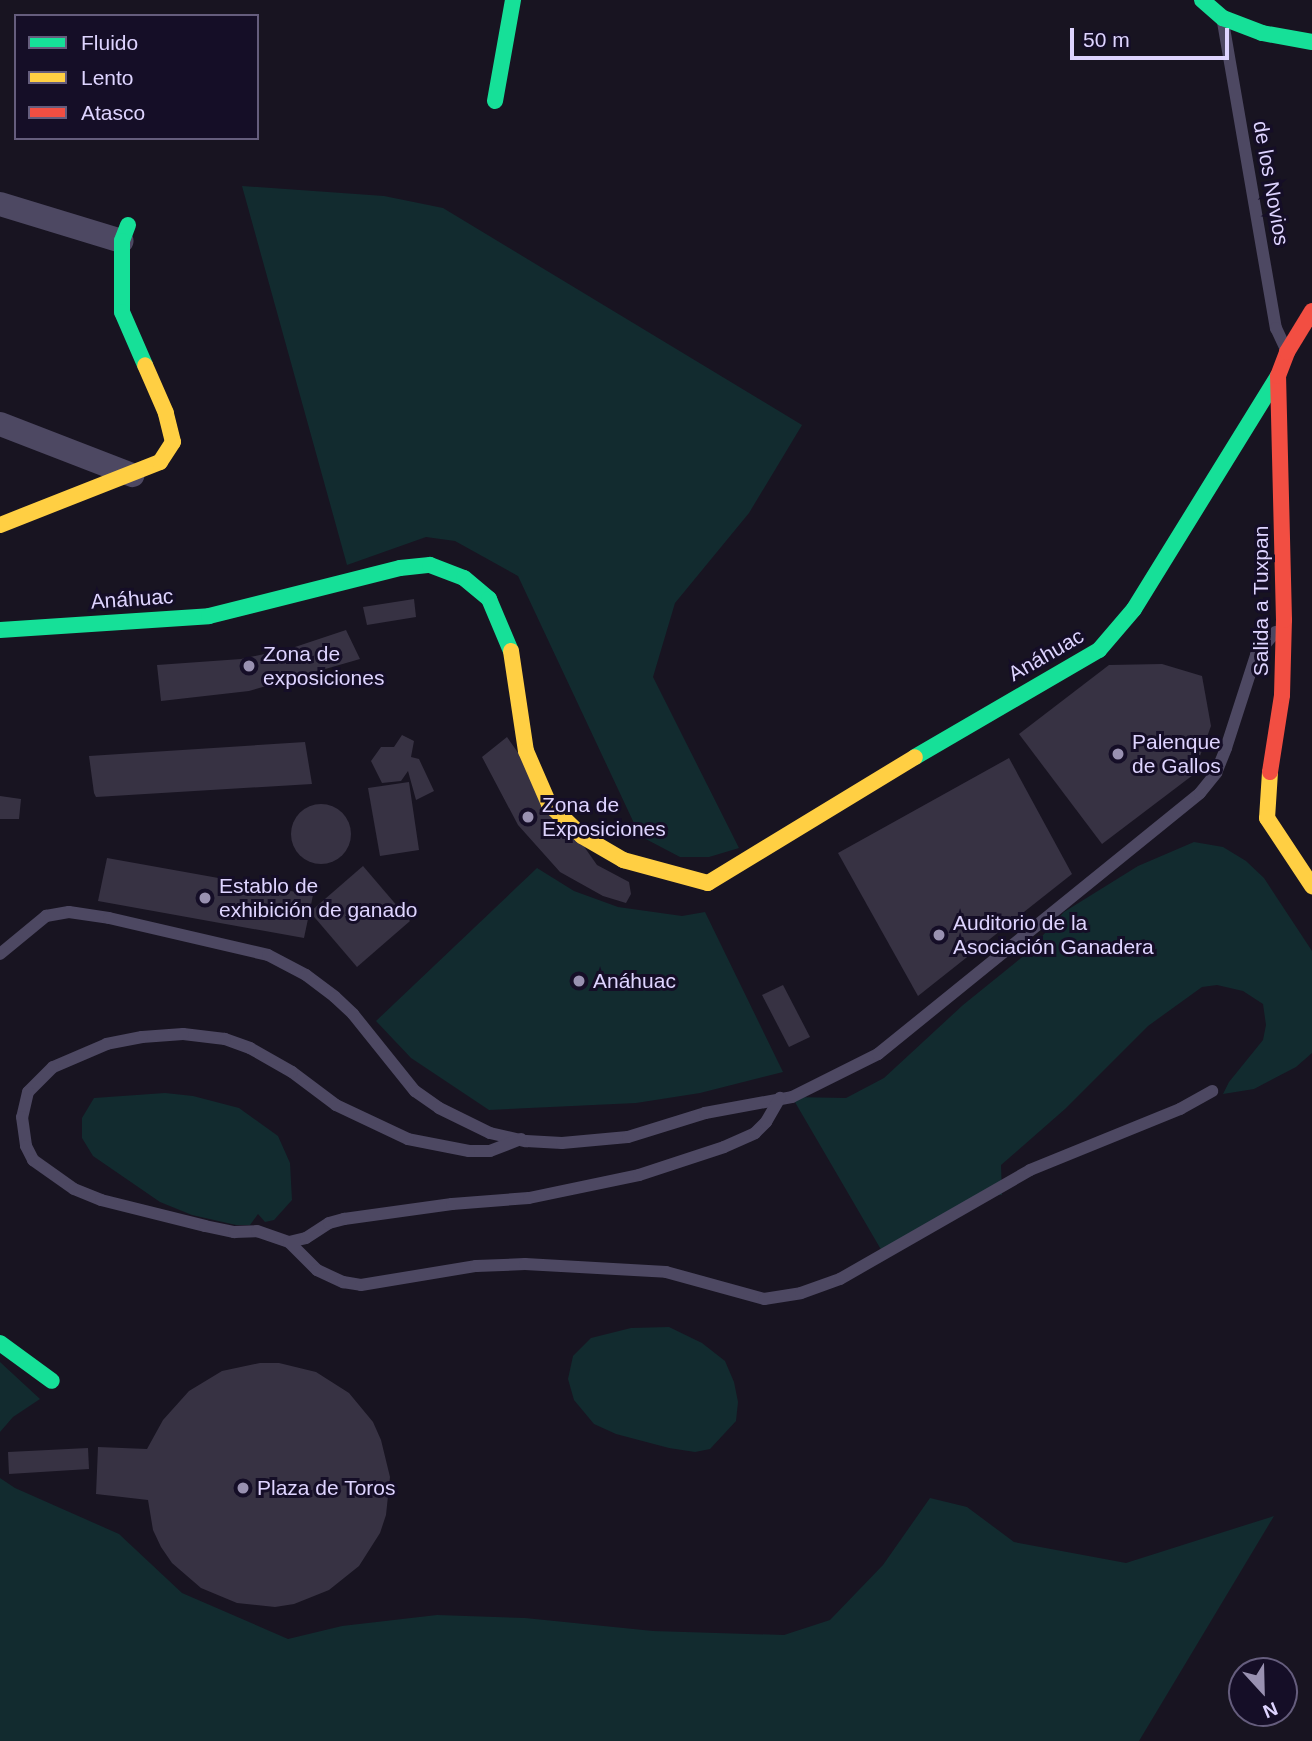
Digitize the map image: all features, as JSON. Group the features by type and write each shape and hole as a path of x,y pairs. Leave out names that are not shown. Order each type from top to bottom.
{"street":[{"path":"495,100 513,0"},
{"path":"1202,0 1223,18 1262,33 1312,42"},
{"path":"0,204 125,233 122,312 166,413 173,442 160,462 0,525"},
{"name":"Salida a Tuxpan","path":"1312,311 1287,352 1278,376 1284,620 1282,695 1267,789 1267,818 1312,886"},
{"name":"Anáhuac","path":"3,627 208,616 400,568 430,565 447,570 464,578 489,599 497,613 511,652 526,751 549,804 582,836 623,860 708,883 1019,694 1048,682 1099,650 1134,609 1278,376"},
{"path":"0,424 132,475"},
{"path":"0,1343 52,1381"}],"lane":[{"name":"de los Novios","path":"1223,18 1276,328 1287,352"},
{"path":"0,954 46,916 69,912 109,918 268,955 306,975 342,1003 415,1091 469,1125 490,1133 521,1139 562,1143 628,1137 705,1113 779,1098 820,1085 878,1055 1200,793 1216,773 1256,656 1284,620"},
{"path":"521,1139 489,1151 469,1151 408,1139 336,1105 292,1072 250,1048 225,1038 183,1034 142,1037 97,1047 53,1067 28,1093 22,1117 26,1146 33,1160 74,1189 101,1200 195,1224 234,1232 257,1231 289,1242 317,1270 343,1282 361,1285 476,1266 525,1264 666,1272 764,1299 802,1293 840,1279 1030,1170 1180,1109 1212,1091"},
{"path":"289,1242 306,1238 329,1223 344,1219 452,1204 529,1198 639,1175 724,1147 755,1133 766,1122 779,1098"}],"green space":[{"path":"242,186 384,196 443,208 802,425 749,513 675,603 653,677 739,848 709,857 680,857 640,836 518,576 455,541 426,537 347,565"},
{"path":"1194,842 1223,847 1246,861 1264,878 1312,951 1312,1053 1296,1067 1254,1089 1223,1094 1229,1082 1263,1040 1266,1025 1263,1004 1243,991 1217,985 1202,987 1148,1026 1065,1109 1001,1165 1002,1195 982,1195 883,1253 792,1097 846,1098 884,1078 963,1005 1026,954 1064,912 1138,866"},
{"name":"Anáhuac","path":"537,868 574,891 618,907 682,916 705,912 783,1072 700,1093 636,1103 489,1110 411,1058 376,1021"},
{"path":"165,1093 193,1096 239,1108 278,1136 290,1163 292,1200 274,1220 265,1222 258,1214 250,1225 236,1225 192,1215 160,1202 93,1156 82,1138 82,1118 94,1098"},
{"path":"669,1327 702,1343 725,1361 734,1382 738,1402 736,1421 710,1449 695,1452 669,1448 616,1434 594,1424 574,1400 568,1379 573,1356 591,1338 631,1328"},
{"path":"0,1362 40,1399 13,1417 0,1432"},
{"path":"0,1478 15,1488 119,1534 182,1593 288,1639 342,1626 437,1615 525,1618 653,1631 784,1635 830,1620 883,1565 930,1498 967,1507 1014,1542 1126,1563 1274,1516 1139,1741 0,1741"}],"building":[{"path":"414,599 416,617 367,625 363,607"},
{"name":"Zona de exposiciones","path":"346,630 360,659 249,691 161,701 157,665 241,659 292,648"},
{"name":"Palenque de Gallos","path":"1162,664 1202,676 1211,726 1193,775 1102,844 1019,734 1109,665"},
{"path":"402,735 414,741 411,757 419,759 434,791 416,800 408,771 401,781 382,783 371,761 381,747 394,747"},
{"name":"Zona de Exposiciones","path":"507,737 597,865 629,882 631,894 626,903 603,896 560,872 518,825 482,757"},
{"path":"305,742 312,784 96,797 94,793 89,756"},
{"name":"Auditorio de la Asociación Ganadera","path":"1009,758 1072,874 918,996 838,853"},
{"name":"Establo de exhibición de ganado","path":"409,782 419,850 380,856 368,788"},
{"path":"0,796 21,799 19,819 0,819"},
{"path":"321,804 342,813 351,834 342,855 321,864 300,855 291,834 300,813"},
{"name":"Establo de exhibición de ganado","path":"107,858 313,895 304,938 98,901"},
{"path":"363,866 410,921 357,967 310,912"},
{"path":"783,985 810,1037 789,1047 762,995"},
{"name":"Plaza de Toros","path":"260,1363 279,1363 316,1372 349,1393 373,1422 381,1440 390,1477 386,1515 380,1533 359,1566 329,1590 294,1604 275,1607 237,1603 201,1588 172,1563 161,1547 153,1530 148,1500 96,1494 98,1447 147,1449 163,1420 189,1391 222,1371"},
{"path":"88,1448 89,1469 9,1474 8,1452"}],"traffic: fast":[{"path":"495,101 513,0"},
{"path":"1202,0 1223,18 1262,33 1312,42"},
{"path":"128,225 122,241 122,312 145,365"},
{"path":"915,757 1099,650 1134,609 1278,376"},
{"path":"0,630 209,616 400,568 430,565 464,578 489,599 511,651"},
{"path":"0,1343 52,1381"}],"traffic: slow":[{"path":"0,525 160,462 173,442 166,413 145,365"},
{"path":"511,651 526,751 549,804 582,836 623,860 708,883 915,757"},
{"path":"1270,772 1267,818 1312,886"}],"traffic: jam":[{"path":"1270,772 1282,695 1284,620 1278,376 1287,352 1312,311"}],"place":[{"name":"Zona de exposiciones","path":"249,666"},
{"name":"Palenque de Gallos","path":"1118,754"},
{"name":"Zona de Exposiciones","path":"528,817"},
{"name":"Establo de exhibición de ganado","path":"205,898"},
{"name":"Auditorio de la Asociación Ganadera","path":"939,935"},
{"name":"Anáhuac","path":"579,981"},
{"name":"Plaza de Toros","path":"243,1488"}]}
